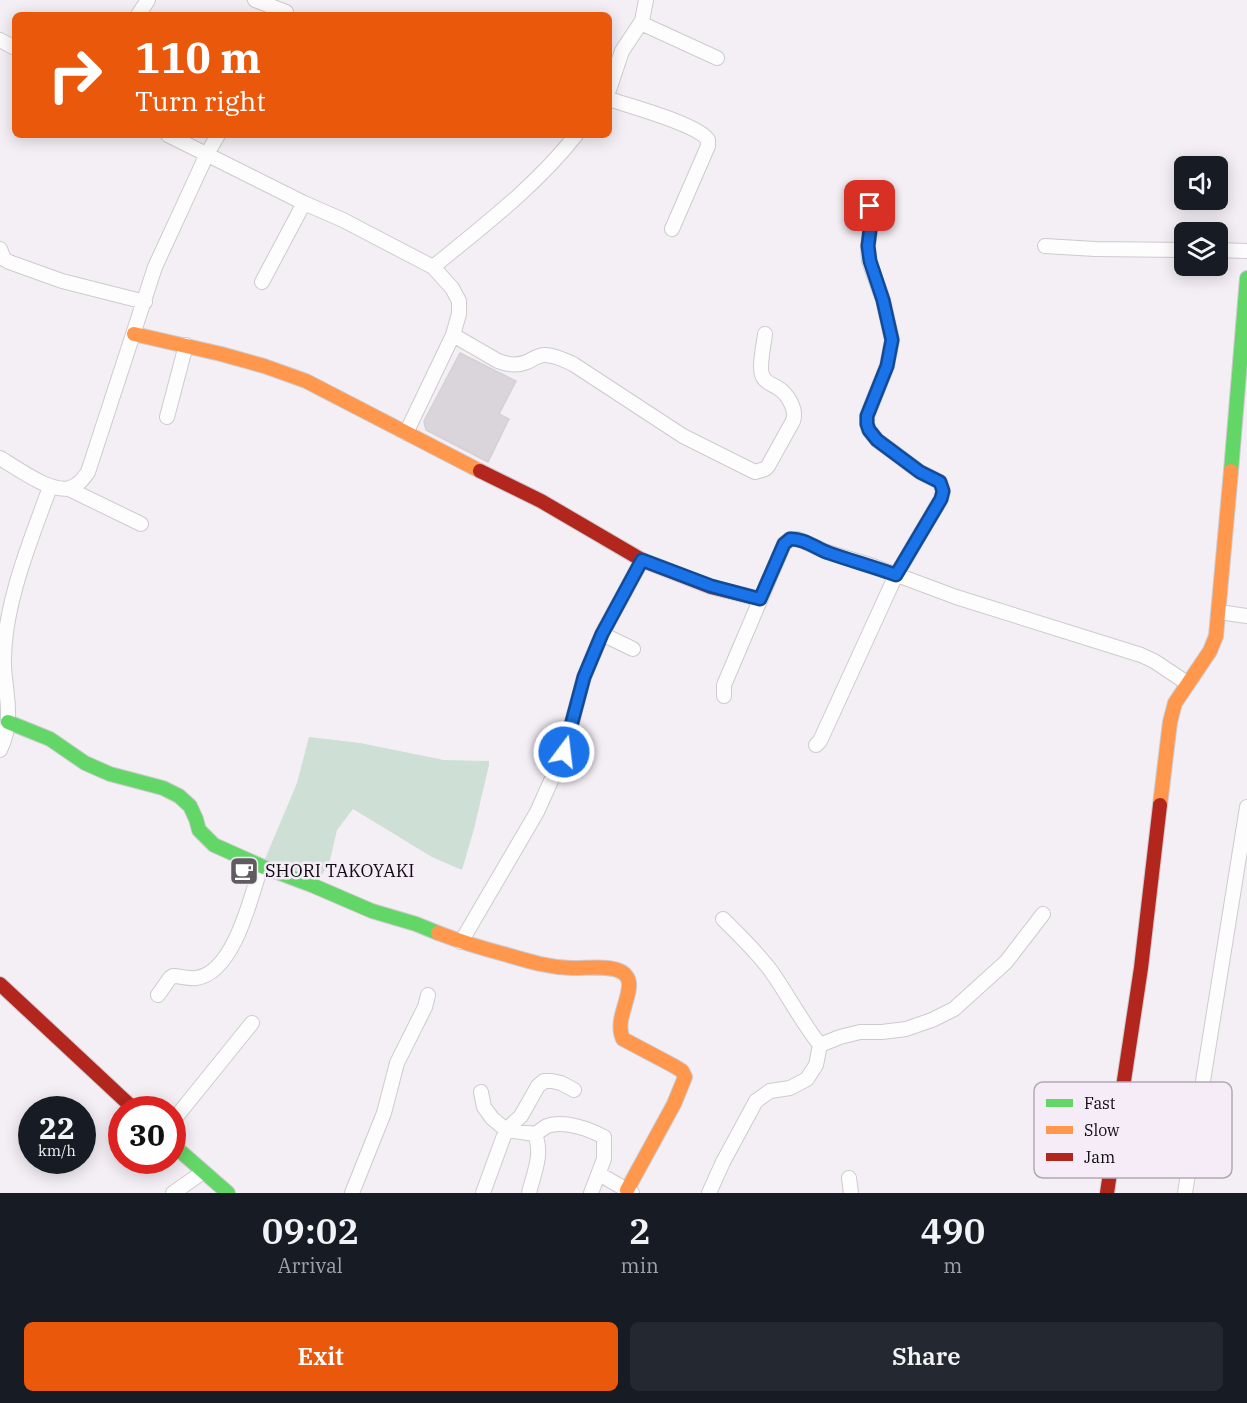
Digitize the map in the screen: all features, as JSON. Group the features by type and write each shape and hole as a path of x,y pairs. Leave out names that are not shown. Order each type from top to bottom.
{"street":[{"path":"255,0 286,12"},
{"path":"612,81 622,51 642,21 646,0"},
{"path":"642,21 645,25 717,58"},
{"path":"612,100 682,124 705,135 708,140 708,146 672,229"},
{"path":"174,138 343,220 433,267 452,288 459,301 459,314 453,335 406,433"},
{"path":"69,489 81,482 88,472 155,267 216,138"},
{"path":"433,267 518,197 574,138"},
{"path":"816,745 820,741 896,575 941,499 943,491 940,482 920,472 877,440 867,424 867,416 887,366 892,340 883,300 870,261 869,198"},
{"path":"262,282 304,203"},
{"path":"1045,246 1174,250"},
{"path":"0,249 4,259 9,262 62,281 144,302"},
{"path":"1228,250 1247,251"},
{"path":"1124,1082 1141,968 1170,722 1175,704 1209,651 1220,612 1247,278"},
{"path":"134,334 186,345 286,373 306,381 541,501 642,560 711,586 760,599"},
{"path":"453,335 506,364 525,363 546,355 573,364 683,436 755,472 765,470 768,466 795,414 783,391 763,378 761,369 765,334"},
{"path":"168,417 186,345"},
{"path":"0,458 50,487 69,489 141,524"},
{"path":"0,750 8,722 4,654 6,630 24,561 50,487"},
{"path":"723,696 724,685 760,599 784,544 790,539 798,539 827,552 873,566 956,597 1141,655 1187,683"},
{"path":"461,942 537,812 564,752 584,677 602,634 642,560"},
{"path":"1220,612 1247,616"},
{"path":"602,634 633,649"},
{"path":"8,722 50,740 86,763 110,774 163,788 179,796 190,806 199,830 214,845 261,866 372,911 416,924 461,942 545,966 613,968 622,971 630,983 620,1023 620,1033 623,1039 674,1066 682,1071 685,1077 673,1107 629,1191 598,1174"},
{"path":"1203,1082 1247,807"},
{"path":"158,995 173,976 196,978 213,971 228,955 245,917 261,866"},
{"path":"820,1045 860,1032 906,1029 954,1009 1006,962 1043,914"},
{"path":"708,1193 756,1101 770,1091 790,1088 807,1079 816,1065 820,1045 804,1025 770,969 723,919"},
{"path":"0,984 120,1096"},
{"path":"352,1193 384,1113 397,1063 425,1007 428,995"},
{"path":"186,1105 252,1023"},
{"path":"483,1193 506,1130 521,1116 538,1086 544,1081 552,1081 574,1090"},
{"path":"482,1092 484,1107 492,1118 506,1130 535,1134 549,1125 570,1125 589,1129 604,1137 604,1159 591,1193"},
{"path":"529,1193 538,1156 539,1145 535,1134"},
{"path":"186,1157 228,1193"},
{"path":"173,1193 203,1172"},
{"path":"849,1178 851,1193"},
{"path":"1107,1193 1109,1178"},
{"path":"1185,1193 1187,1178"}],"green space":[{"path":"309,737 360,743 444,760 489,761 462,870 432,857 353,809 337,830 329,864 319,879 265,859 297,783"}],"building":[{"path":"460,353 516,381 499,414 509,419 488,462 426,430 424,421"}],"traffic: fast":[{"path":"1231,471 1247,278"},
{"path":"8,722 50,739 85,763 110,774 163,788 179,796 190,806 199,830 214,845 372,911 438,933"},
{"path":"186,1156 228,1193"}],"traffic: slow":[{"path":"134,334 221,354 306,381 480,471"},
{"path":"1160,805 1170,722 1175,703 1210,651 1216,636 1231,471"},
{"path":"438,933 537,963 562,967 610,968 627,977 629,990 621,1023 623,1039 674,1066 682,1071 685,1077 674,1104 627,1190"}],"traffic: jam":[{"path":"480,471 541,501 642,560 711,587 760,599"},
{"path":"1124,1082 1141,968 1160,805"},
{"path":"0,984 120,1096"},
{"path":"1107,1193 1109,1178"}],"place":[{"name":"SHORI TAKOYAKI","path":"244,871"}],"route":[{"path":"564,752 584,677 602,634 642,560 711,586 760,599 784,544 790,539 798,539 827,552 896,575 941,499 943,491 940,482 920,472 877,440 867,424 867,416 887,366 892,340 883,300 870,261 868,246 870,206"}]}
